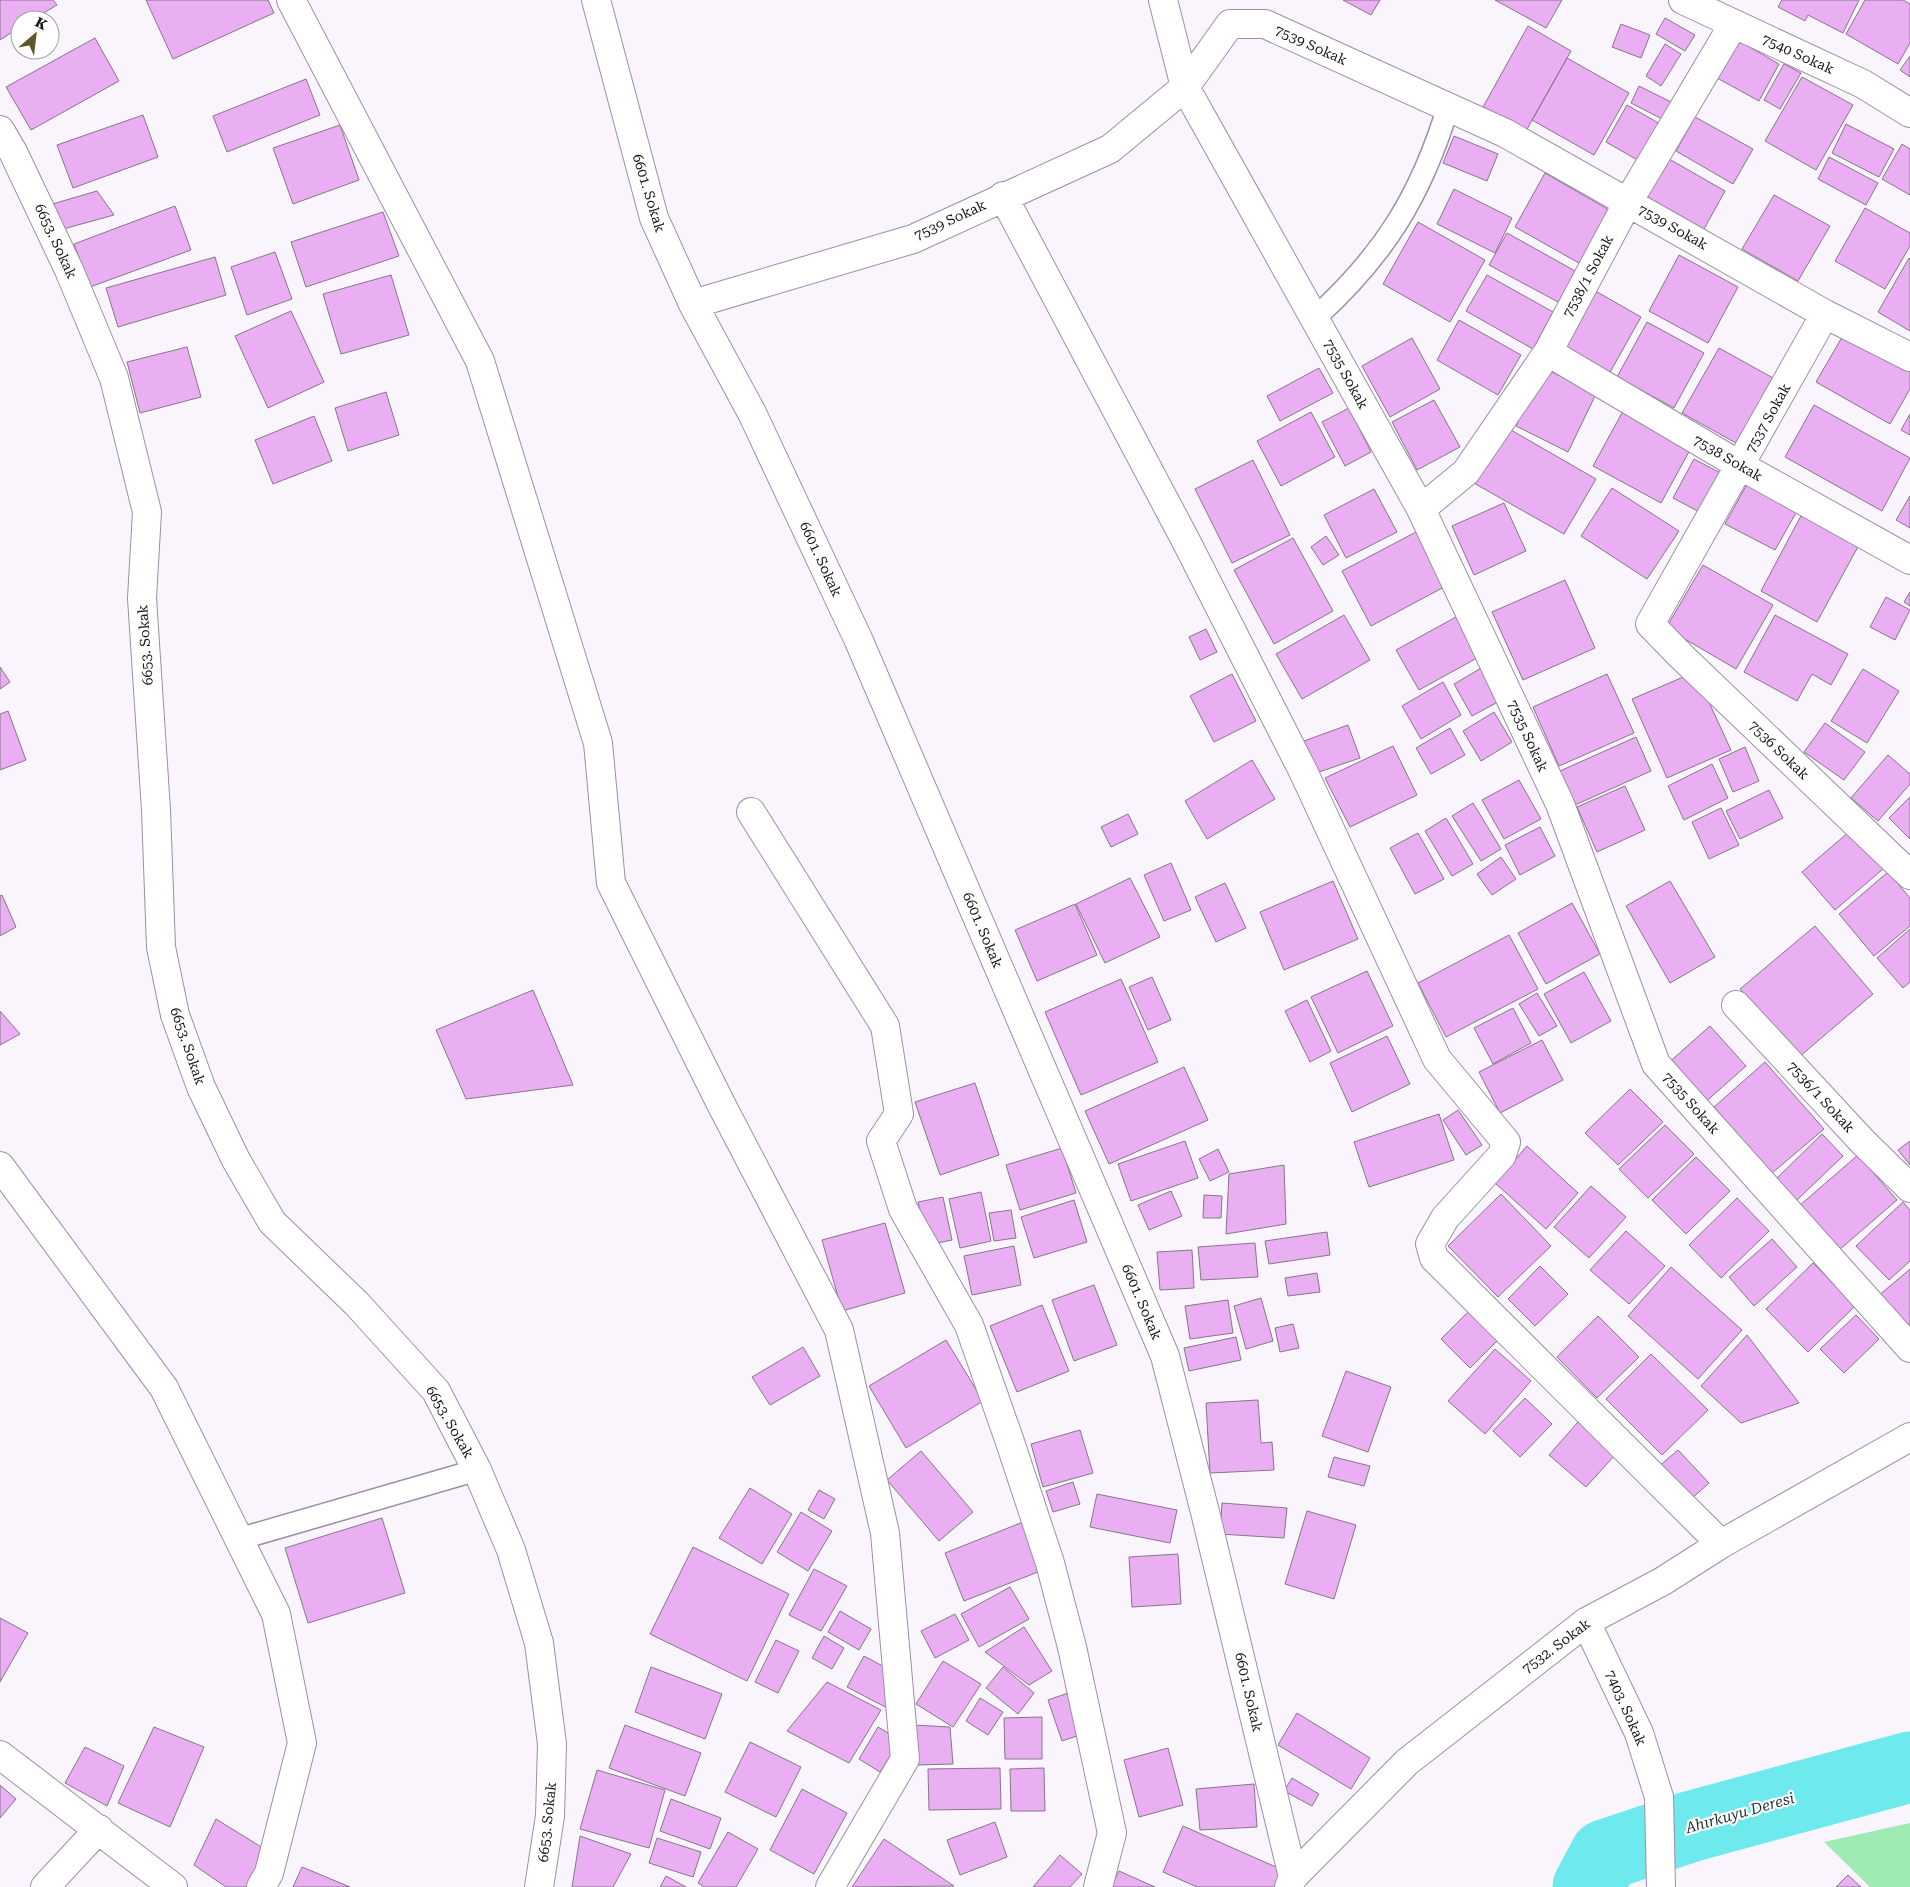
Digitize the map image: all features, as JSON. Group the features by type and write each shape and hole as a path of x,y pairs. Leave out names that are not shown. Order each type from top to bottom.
{"street":[{"path":"291,0 480,361 598,743 611,883 720,1104 839,1330 885,1533 905,1759 830,1887"},
{"name":"6601. Sokak","path":"596,0 654,218 693,304 752,413 859,641 1165,1356 1205,1512 1291,1882"},
{"name":"7535 Sokak","path":"1163,0 1185,88 1316,317 1422,509 1560,804 1656,1064 1910,1348"},
{"name":"7540 Sokak","path":"1683,0 1733,25 1863,84 1910,113"},
{"name":"7539 Sokak","path":"693,304 913,238 1002,196 1110,149 1185,88 1230,24 1265,24 1505,133 1825,314 1910,357"},
{"name":"7538/1 Sokak","path":"1422,509 1466,472 1548,352 1628,202 1733,25"},
{"name":"6653. Sokak","path":"4,146 70,270 114,378 147,512 142,598 156,810 161,947 174,1015 202,1087 236,1160 272,1222 357,1304 436,1391 477,1470 511,1550 538,1643 552,1744 550,1816 539,1887"},
{"path":"1002,196 1186,541 1298,762 1437,1059 1506,1142 1502,1155 1445,1218 1430,1244 1434,1258 1721,1544"},
{"name":"7537 Sokak","path":"1650,624 1741,466 1825,314"},
{"name":"7538 Sokak","path":"1548,352 1741,466 1910,560"},
{"name":"7536 Sokak","path":"1650,624 1680,656 1910,875"},
{"path":"751,812 885,1026 899,1114 881,1141 903,1209 969,1325 1047,1554 1072,1647 1112,1833 1098,1887"},
{"name":"7536/1 Sokak","path":"1736,1004 1862,1142 1910,1188"},
{"path":"0,1166 164,1388 276,1614 302,1744 269,1873 262,1887"},
{"name":"7532. Sokak","path":"1291,1882 1407,1762 1586,1622 1662,1581 1721,1544 1910,1437"},
{"name":"7403. Sokak","path":"1586,1622 1640,1733 1659,1797 1661,1886"},
{"path":"0,1755 173,1887"},
{"path":"45,1887 99,1829"}],"lane":[{"path":"1316,317 1351,284 1372,260 1397,226 1418,188 1436,148 1448,107"},
{"path":"239,1540 477,1470"}],"green space":[{"path":"1910,1823 1910,1887 1870,1887 1824,1842"}],"building":[{"path":"0,0 53,0 57,5 49,10 10,10 10,34 0,40"},
{"path":"146,0 268,0 274,13 173,59"},
{"path":"1343,0 1380,0 1371,15"},
{"path":"1495,0 1562,0 1546,28"},
{"path":"1782,0 1859,0 1843,33 1808,15 1805,21 1778,7"},
{"path":"1865,0 1903,0 1910,4 1910,43 1898,64 1846,34"},
{"path":"1665,18 1695,35 1685,51 1656,34"},
{"path":"1621,24 1650,35 1641,58 1612,47"},
{"path":"1528,26 1571,51 1526,131 1483,107"},
{"path":"1729,35 1779,64 1759,101 1708,73"},
{"path":"95,38 119,81 31,130 6,87 55,60 60,60 60,57"},
{"path":"1665,44 1681,54 1661,86 1646,76"},
{"path":"1910,56 1910,77 1900,70"},
{"path":"1567,58 1629,93 1594,155 1532,120"},
{"path":"1784,64 1801,73 1780,109 1764,100"},
{"path":"1802,77 1853,105 1816,170 1765,141"},
{"path":"306,79 320,115 227,152 213,116"},
{"path":"1639,86 1679,106 1670,123 1631,103"},
{"path":"1627,105 1662,125 1641,162 1606,142"},
{"path":"143,115 158,157 73,188 57,145"},
{"path":"1695,117 1753,149 1733,184 1676,151"},
{"path":"1846,124 1894,149 1879,177 1832,153"},
{"path":"340,125 359,180 293,204 273,148"},
{"path":"1454,136 1498,154 1487,181 1443,163"},
{"path":"1902,144 1910,149 1910,195 1882,179"},
{"path":"1664,156 1725,191 1704,229 1642,194"},
{"path":"1829,157 1878,183 1866,205 1818,179"},
{"path":"1545,173 1616,214 1586,267 1515,227"},
{"path":"1454,189 1512,218 1495,253 1437,224"},
{"path":"97,191 114,215 56,231 49,205"},
{"path":"1774,195 1830,226 1798,281 1742,249"},
{"path":"175,206 191,250 90,287 74,244"},
{"path":"1865,208 1910,233 1910,246 1885,289 1835,261"},
{"path":"383,212 399,256 306,287 291,242"},
{"path":"1418,222 1485,260 1450,322 1383,284"},
{"path":"1507,233 1577,272 1560,303 1489,265"},
{"path":"275,252 292,299 247,315 231,267"},
{"path":"1679,255 1738,287 1708,343 1649,311"},
{"path":"215,257 226,295 118,327 106,288"},
{"path":"1910,259 1910,331 1878,312"},
{"path":"391,275 409,335 341,354 323,294"},
{"path":"1487,275 1553,312 1533,349 1466,311"},
{"path":"1592,289 1641,317 1609,374 1560,347"},
{"path":"291,311 324,382 268,408 235,336"},
{"path":"1459,320 1521,355 1498,395 1437,360"},
{"path":"1647,322 1704,353 1674,408 1617,377"},
{"path":"1845,332 1910,369 1910,389 1890,424 1816,382"},
{"path":"1412,338 1440,389 1390,417 1362,366"},
{"path":"187,347 201,397 140,413 127,362"},
{"path":"1719,348 1773,378 1736,443 1682,413"},
{"path":"1319,368 1333,393 1280,421 1267,396"},
{"path":"1544,368 1596,394 1568,452 1516,426"},
{"path":"386,392 399,435 348,451 335,408"},
{"path":"1434,400 1460,447 1417,470 1392,422"},
{"path":"1814,405 1910,458 1882,511 1785,457"},
{"path":"1349,408 1371,452 1345,466 1322,422"},
{"path":"1623,411 1691,448 1661,503 1593,466"},
{"path":"1311,412 1335,457 1281,486 1257,441"},
{"path":"1910,414 1910,435 1901,430"},
{"path":"314,416 332,461 273,484 255,440"},
{"path":"1504,426 1596,479 1564,534 1472,482"},
{"path":"1694,459 1728,477 1707,516 1673,498"},
{"path":"1253,460 1290,535 1232,563 1195,489"},
{"path":"1751,477 1801,504 1775,550 1725,524"},
{"path":"1612,488 1679,531 1647,579 1581,536"},
{"path":"1374,489 1397,532 1346,558 1324,515"},
{"path":"1910,496 1910,528 1896,520"},
{"path":"1504,503 1526,551 1474,575 1452,526"},
{"path":"1803,512 1860,543 1817,622 1761,591"},
{"path":"1416,532 1446,586 1371,626 1342,571"},
{"path":"1326,536 1339,555 1323,565 1311,547"},
{"path":"1293,538 1333,611 1274,644 1234,570"},
{"path":"1703,565 1773,605 1736,669 1666,628"},
{"path":"1565,580 1595,648 1523,680 1492,612"},
{"path":"1910,592 1910,606 1904,602"},
{"path":"1886,597 1910,610 1895,640 1870,627"},
{"path":"1465,612 1488,652 1419,690 1396,650"},
{"path":"1344,615 1370,660 1302,699 1276,654"},
{"path":"1775,615 1848,654 1831,685 1812,674 1797,701 1744,672"},
{"path":"1206,629 1217,652 1200,660 1189,637"},
{"path":"1488,664 1507,697 1472,716 1454,684"},
{"path":"0,667 10,682 0,689"},
{"path":"1863,669 1899,691 1867,743 1831,721"},
{"path":"1695,672 1731,750 1667,778 1632,699"},
{"path":"1232,674 1256,721 1214,742 1190,696"},
{"path":"1607,674 1634,733 1559,766 1533,707"},
{"path":"1443,682 1461,715 1421,739 1402,706"},
{"path":"8,711 26,760 0,770 0,714"},
{"path":"1494,712 1512,742 1481,761 1463,731"},
{"path":"1825,723 1865,752 1844,780 1804,752"},
{"path":"1348,725 1360,758 1316,773 1304,741"},
{"path":"1450,728 1465,755 1431,774 1416,748"},
{"path":"1636,737 1651,771 1575,805 1560,771"},
{"path":"1393,746 1417,795 1350,827 1325,778"},
{"path":"1745,747 1759,781 1733,792 1719,759"},
{"path":"1888,755 1910,774 1910,784 1878,821 1851,798"},
{"path":"1252,760 1275,799 1207,839 1185,801"},
{"path":"1712,764 1728,798 1684,820 1668,786"},
{"path":"1519,780 1541,819 1504,839 1482,800"},
{"path":"1625,786 1645,830 1597,852 1577,807"},
{"path":"1769,790 1783,818 1740,839 1726,811"},
{"path":"1910,797 1910,839 1889,818"},
{"path":"1473,803 1501,849 1481,861 1452,816"},
{"path":"1721,808 1739,845 1709,859 1692,822"},
{"path":"1128,814 1138,834 1111,847 1101,827"},
{"path":"1446,818 1473,864 1452,876 1425,831"},
{"path":"1540,827 1555,856 1520,875 1505,845"},
{"path":"1850,831 1883,869 1835,910 1802,872"},
{"path":"1418,833 1444,879 1415,894 1390,848"},
{"path":"1501,857 1516,879 1492,895 1477,874"},
{"path":"1171,863 1191,910 1164,921 1144,875"},
{"path":"1888,872 1910,898 1910,926 1874,956 1839,914"},
{"path":"1130,878 1160,937 1105,963 1076,904"},
{"path":"1333,881 1358,939 1284,970 1260,912"},
{"path":"1670,881 1715,957 1670,983 1626,906"},
{"path":"1225,883 1246,928 1216,942 1195,897"},
{"path":"2,895 16,927 0,936 0,896"},
{"path":"1572,903 1600,954 1546,984 1518,933"},
{"path":"1075,904 1097,955 1037,981 1015,930"},
{"path":"1815,926 1873,994 1799,1057 1740,989"},
{"path":"1910,929 1910,982 1903,988 1877,958"},
{"path":"1509,935 1538,989 1446,1037 1418,983"},
{"path":"1367,971 1393,1026 1338,1053 1311,997"},
{"path":"1584,972 1611,1021 1571,1043 1544,994"},
{"path":"1152,977 1171,1020 1148,1030 1129,987"},
{"path":"1121,979 1158,1062 1081,1095 1045,1012"},
{"path":"533,990 573,1085 466,1099 436,1030"},
{"path":"1537,993 1557,1026 1539,1036 1519,1004"},
{"path":"1307,1000 1331,1051 1310,1062 1285,1011"},
{"path":"1513,1008 1531,1043 1493,1064 1474,1028"},
{"path":"0,1011 20,1034 0,1045"},
{"path":"1710,1026 1746,1066 1702,1105 1666,1065"},
{"path":"1387,1036 1410,1084 1352,1112 1330,1063"},
{"path":"1542,1040 1563,1080 1500,1113 1479,1072"},
{"path":"1765,1062 1824,1129 1771,1174 1714,1107"},
{"path":"1184,1067 1208,1120 1109,1164 1085,1111"},
{"path":"975,1083 999,1155 940,1175 915,1102"},
{"path":"1630,1089 1663,1122 1618,1165 1585,1133"},
{"path":"1458,1110 1482,1145 1466,1155 1443,1120"},
{"path":"1439,1114 1454,1160 1369,1187 1354,1142"},
{"path":"1665,1125 1694,1154 1648,1198 1619,1169"},
{"path":"1822,1134 1843,1156 1797,1200 1776,1179"},
{"path":"1185,1141 1198,1178 1131,1201 1118,1164"},
{"path":"1910,1141 1910,1165 1898,1150"},
{"path":"1527,1146 1578,1193 1546,1229 1495,1183"},
{"path":"1062,1148 1076,1193 1020,1210 1006,1165"},
{"path":"1218,1149 1229,1172 1210,1181 1199,1159"},
{"path":"1858,1155 1897,1200 1838,1251 1799,1206"},
{"path":"1696,1157 1730,1191 1686,1234 1652,1200"},
{"path":"1284,1165 1286,1224 1226,1234 1229,1174"},
{"path":"1591,1186 1626,1217 1589,1258 1554,1227"},
{"path":"1171,1191 1182,1216 1149,1230 1138,1205"},
{"path":"981,1192 991,1241 960,1248 949,1199"},
{"path":"1501,1194 1551,1246 1498,1297 1448,1246"},
{"path":"1204,1195 1222,1196 1221,1218 1203,1218"},
{"path":"943,1197 952,1240 928,1245 918,1202"},
{"path":"1737,1198 1769,1231 1721,1278 1689,1245"},
{"path":"1074,1200 1087,1242 1034,1258 1021,1217"},
{"path":"1903,1202 1910,1210 1910,1261 1889,1280 1856,1246"},
{"path":"1011,1210 1016,1238 994,1241 989,1213"},
{"path":"885,1223 905,1293 842,1311 822,1240"},
{"path":"1626,1231 1665,1266 1629,1304 1590,1270"},
{"path":"1327,1232 1330,1255 1269,1264 1265,1241"},
{"path":"1772,1239 1797,1267 1754,1306 1729,1277"},
{"path":"1255,1243 1258,1277 1201,1280 1198,1247"},
{"path":"1014,1246 1021,1285 972,1295 964,1256"},
{"path":"1192,1250 1194,1288 1160,1290 1157,1252"},
{"path":"1813,1263 1855,1306 1808,1352 1766,1309"},
{"path":"1540,1266 1568,1294 1535,1326 1508,1299"},
{"path":"1671,1267 1742,1330 1698,1379 1628,1316"},
{"path":"1910,1269 1910,1335 1877,1297"},
{"path":"1317,1273 1320,1292 1288,1296 1285,1278"},
{"path":"1094,1285 1117,1345 1074,1361 1052,1300"},
{"path":"1261,1298 1273,1341 1246,1349 1234,1306"},
{"path":"1228,1300 1233,1333 1190,1339 1185,1306"},
{"path":"1042,1305 1069,1371 1017,1392 990,1326"},
{"path":"1469,1311 1498,1340 1470,1368 1441,1339"},
{"path":"1856,1315 1879,1339 1844,1373 1820,1349"},
{"path":"1598,1316 1639,1357 1597,1398 1557,1357"},
{"path":"1293,1324 1299,1348 1280,1352 1275,1328"},
{"path":"1747,1335 1799,1403 1741,1423 1701,1386"},
{"path":"1236,1337 1241,1360 1189,1371 1184,1348"},
{"path":"946,1340 983,1401 906,1448 869,1386"},
{"path":"803,1347 820,1376 770,1405 752,1377"},
{"path":"1495,1349 1531,1381 1485,1434 1448,1401"},
{"path":"1651,1354 1708,1410 1662,1455 1606,1399"},
{"path":"1346,1371 1391,1387 1368,1452 1322,1436"},
{"path":"1525,1398 1552,1424 1520,1457 1493,1431"},
{"path":"1258,1400 1261,1443 1272,1442 1274,1470 1210,1473 1206,1403"},
{"path":"1578,1422 1615,1455 1586,1487 1549,1455"},
{"path":"1080,1430 1093,1473 1043,1487 1031,1444"},
{"path":"1678,1450 1709,1483 1688,1502 1657,1468"},
{"path":"921,1451 973,1512 939,1541 887,1480"},
{"path":"1334,1457 1370,1466 1364,1486 1328,1477"},
{"path":"1073,1482 1080,1504 1053,1512 1046,1491"},
{"path":"750,1488 792,1514 762,1564 719,1538"},
{"path":"819,1490 835,1499 824,1519 808,1510"},
{"path":"1097,1494 1177,1510 1170,1543 1090,1527"},
{"path":"1222,1503 1287,1508 1284,1538 1220,1534"},
{"path":"1307,1511 1356,1525 1334,1599 1285,1584"},
{"path":"801,1512 832,1531 808,1571 777,1552"},
{"path":"382,1518 405,1593 308,1623 285,1548"},
{"path":"1023,1522 1043,1570 964,1601 945,1553"},
{"path":"693,1547 789,1594 747,1681 650,1634"},
{"path":"1178,1554 1181,1604 1132,1607 1129,1557"},
{"path":"814,1569 847,1586 821,1631 789,1615"},
{"path":"1010,1587 1029,1619 979,1647 961,1614"},
{"path":"840,1611 871,1629 859,1650 828,1632"},
{"path":"955,1614 969,1640 935,1658 921,1631"},
{"path":"0,1618 28,1633 0,1682"},
{"path":"1024,1627 1052,1671 1029,1685 985,1652"},
{"path":"824,1636 844,1648 832,1669 812,1658"},
{"path":"776,1640 799,1651 778,1693 755,1682"},
{"path":"864,1656 892,1671 891,1710 847,1687"},
{"path":"943,1661 981,1684 953,1727 916,1704"},
{"path":"651,1667 722,1694 705,1739 635,1712"},
{"path":"1003,1667 1034,1693 1018,1714 986,1688"},
{"path":"827,1682 881,1710 849,1763 787,1731"},
{"path":"1071,1692 1086,1733 1062,1741 1048,1700"},
{"path":"980,1698 1003,1712 988,1735 966,1721"},
{"path":"1297,1713 1370,1758 1351,1789 1278,1745"},
{"path":"1042,1717 1042,1759 1005,1759 1004,1718"},
{"path":"625,1725 701,1753 685,1796 609,1768"},
{"path":"914,1725 950,1727 953,1764 916,1765"},
{"path":"154,1727 204,1747 170,1827 118,1803"},
{"path":"878,1727 900,1740 880,1772 859,1759"},
{"path":"750,1742 801,1767 776,1817 725,1792"},
{"path":"85,1747 124,1766 107,1806 65,1783"},
{"path":"1168,1748 1183,1805 1139,1817 1124,1760"},
{"path":"1000,1768 1001,1809 929,1810 928,1769"},
{"path":"1044,1768 1045,1811 1011,1811 1010,1769"},
{"path":"597,1770 665,1790 649,1848 580,1829"},
{"path":"1292,1778 1319,1794 1312,1806 1284,1791"},
{"path":"1254,1784 1257,1827 1200,1830 1196,1789"},
{"path":"0,1785 16,1799 0,1818"},
{"path":"802,1789 847,1813 814,1874 770,1850"},
{"path":"671,1799 721,1818 710,1849 660,1831"},
{"path":"216,1819 271,1853 255,1887 226,1887 194,1865"},
{"path":"995,1822 1007,1857 960,1875 947,1840"},
{"path":"1183,1826 1285,1871 1278,1887 1197,1887 1163,1872"},
{"path":"728,1832 758,1849 736,1887 704,1887 698,1883"},
{"path":"580,1836 631,1854 613,1887 572,1887"},
{"path":"657,1838 701,1852 693,1877 649,1863"},
{"path":"884,1839 954,1886 852,1887"},
{"path":"1060,1855 1082,1874 1070,1887 1033,1887"},
{"path":"302,1867 350,1887 293,1887"},
{"path":"1119,1871 1155,1887 1111,1887"},
{"path":"1848,1875 1861,1887 1836,1887"},
{"path":"666,1876 686,1887 660,1887"}],"waterway":[{"name":"Ahırkuyu Deresi","path":"1588,1887 1605,1855 1689,1827 1910,1767"}]}
